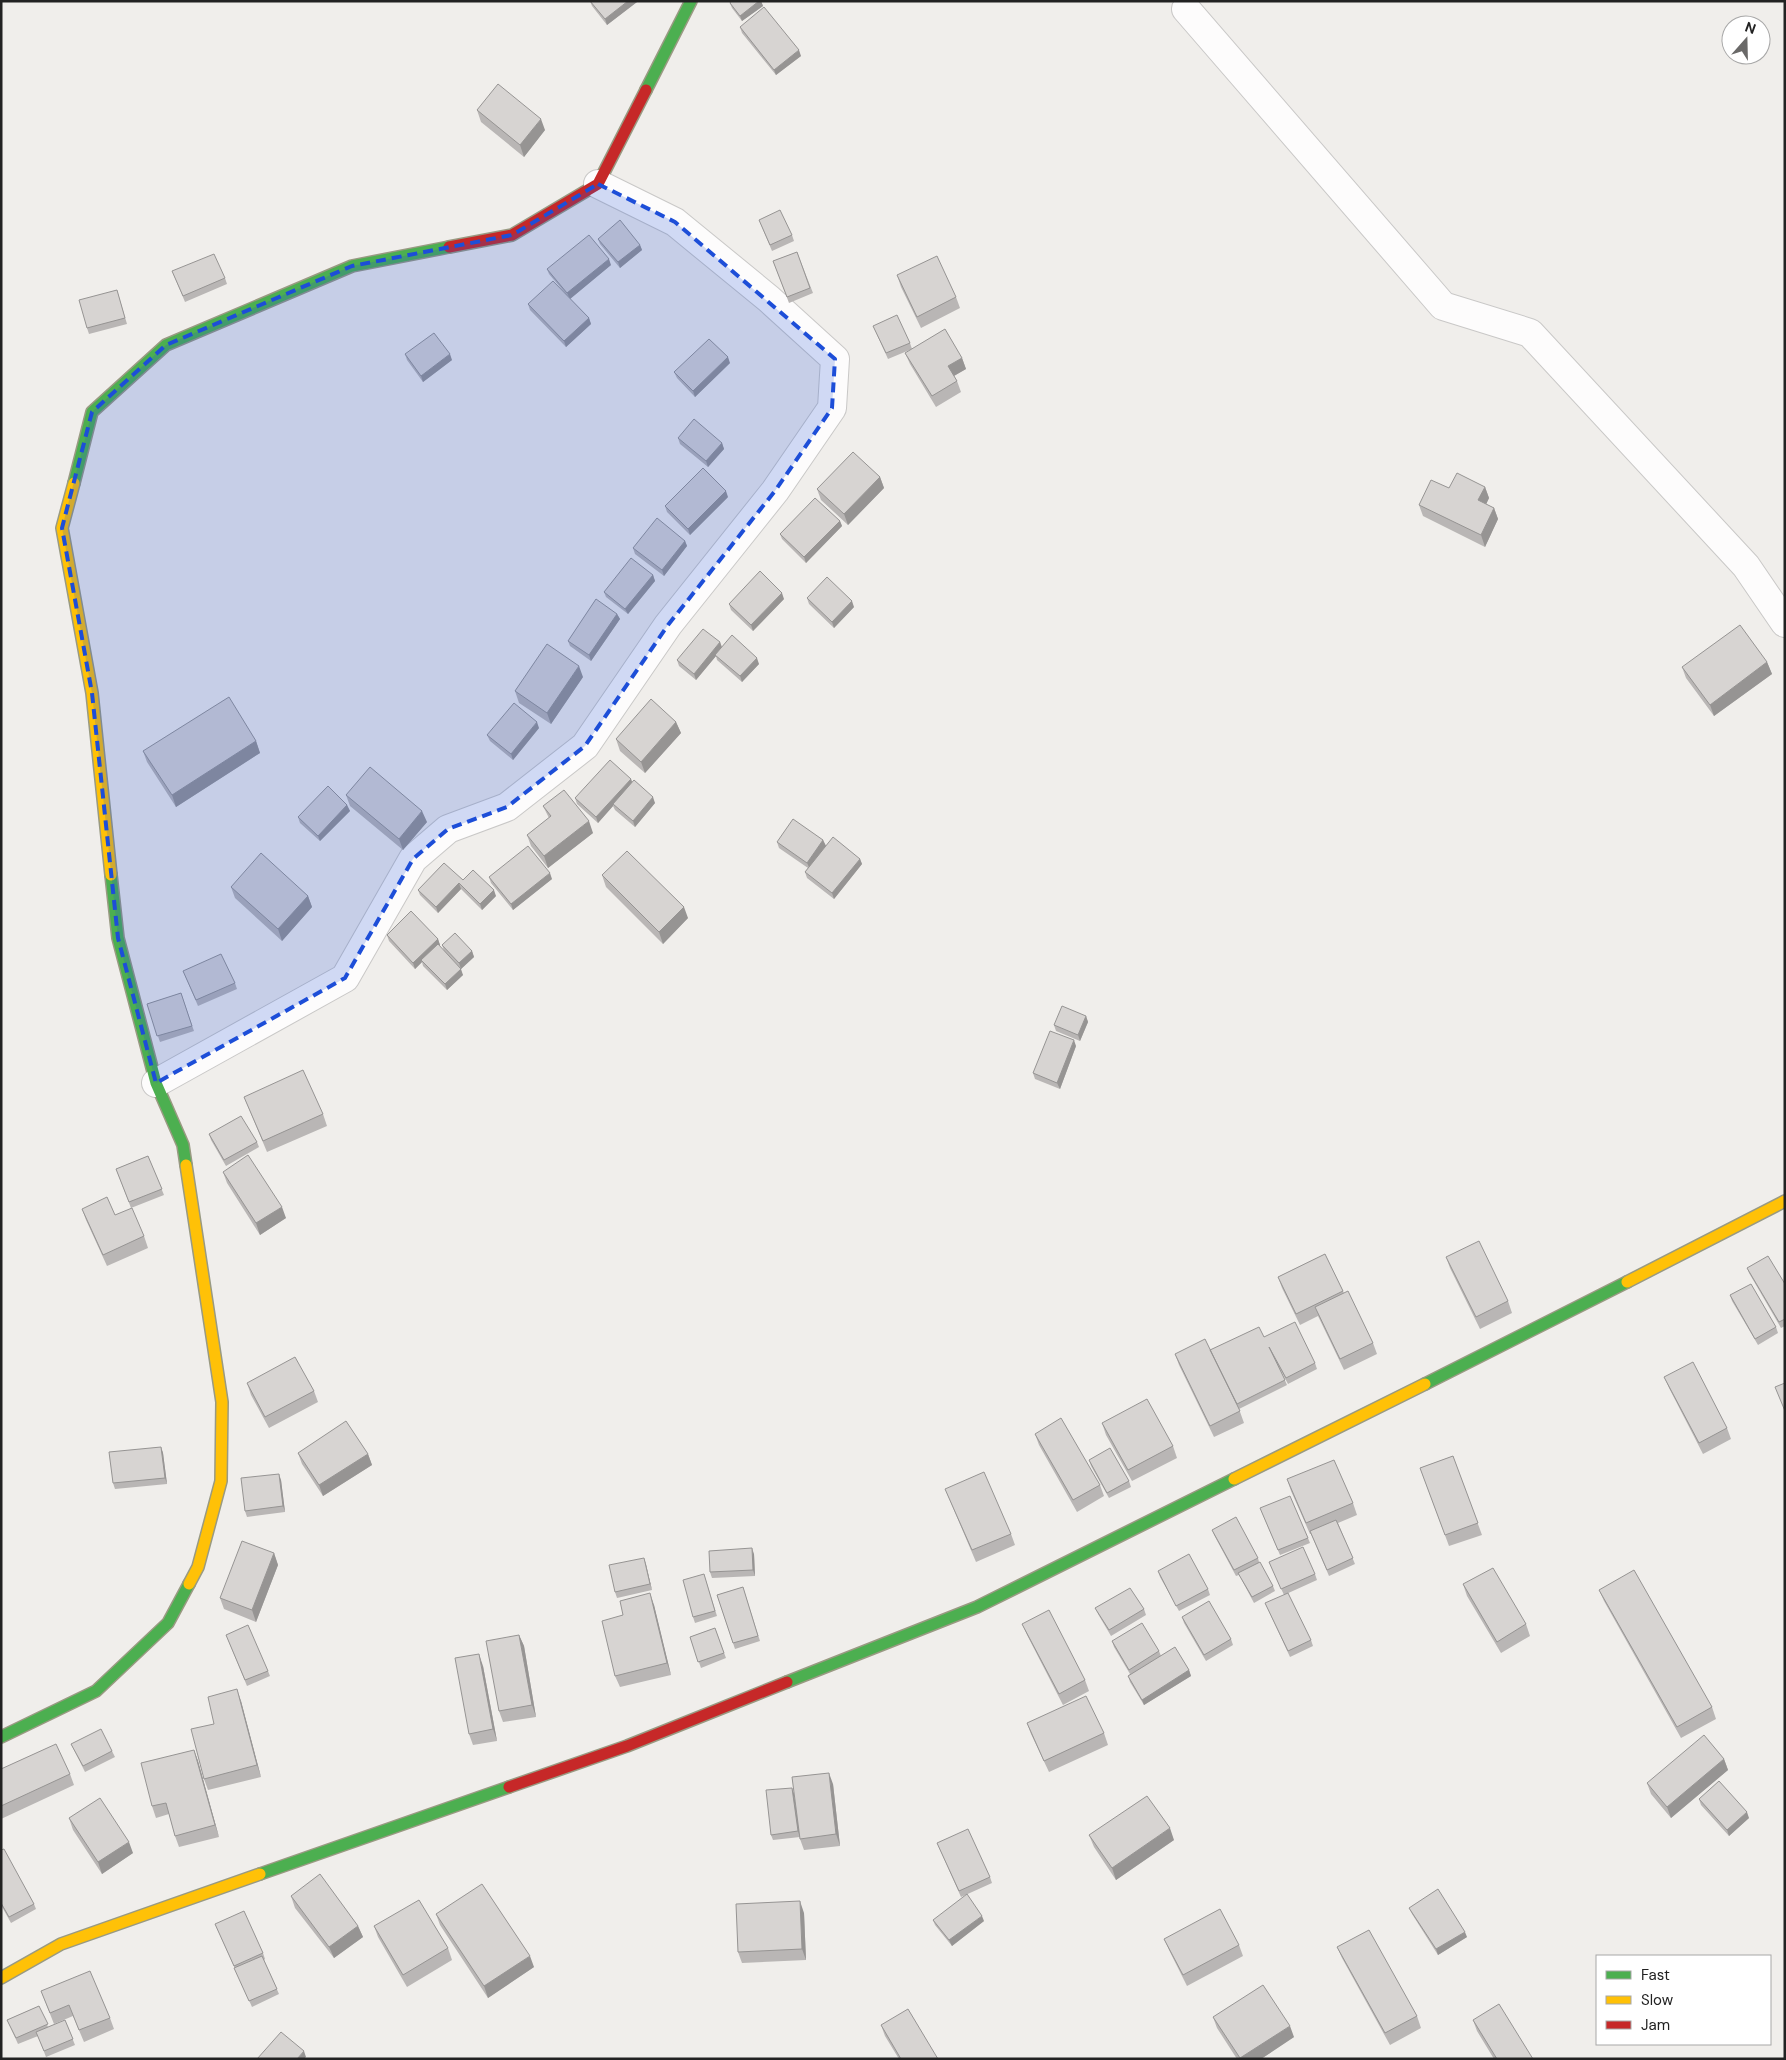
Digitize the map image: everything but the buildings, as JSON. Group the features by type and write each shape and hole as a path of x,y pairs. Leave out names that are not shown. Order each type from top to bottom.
{"street":[{"path":"1,1737 96,1690 168,1623 198,1566 221,1481 222,1402 183,1144 156,1082 118,938 92,693 62,528 92,412 166,345 352,266 512,235 598,184 690,1"},
{"path":"1186,9 1443,306 1530,333 1746,566 1785,623"},
{"path":"156,1082 345,978 413,859 448,828 507,807 584,746 668,625 775,491 832,408 835,359 768,299 675,222 598,184"},
{"path":"1,1978 61,1944 627,1746 978,1607 1524,1335 1785,1201"}],"highlighted area":[{"path":"598,184 675,222 835,359 832,408 775,491 668,625 585,746 507,807 448,829 413,859 345,978 156,1083 118,938 92,693 62,528 92,412 166,345 352,266 512,235"}],"traffic: fast":[{"path":"646,90 691,1"},
{"path":"74,483 92,412 166,345 352,266 449,247"},
{"path":"111,875 118,938 156,1083 183,1145 186,1165"},
{"path":"1425,1384 1627,1282"},
{"path":"787,1682 977,1607 1234,1479"},
{"path":"1,1737 96,1691 168,1623 189,1584"},
{"path":"260,1874 509,1787"}],"traffic: slow":[{"path":"74,483 62,528 92,693 111,875"},
{"path":"186,1165 222,1402 221,1481 198,1567 189,1584"},
{"path":"1627,1282 1785,1201"},
{"path":"1234,1479 1425,1384"},
{"path":"1,1978 61,1944 260,1874"}],"traffic: jam":[{"path":"449,247 512,235 598,184 646,90"},
{"path":"509,1787 627,1746 787,1682"}]}
